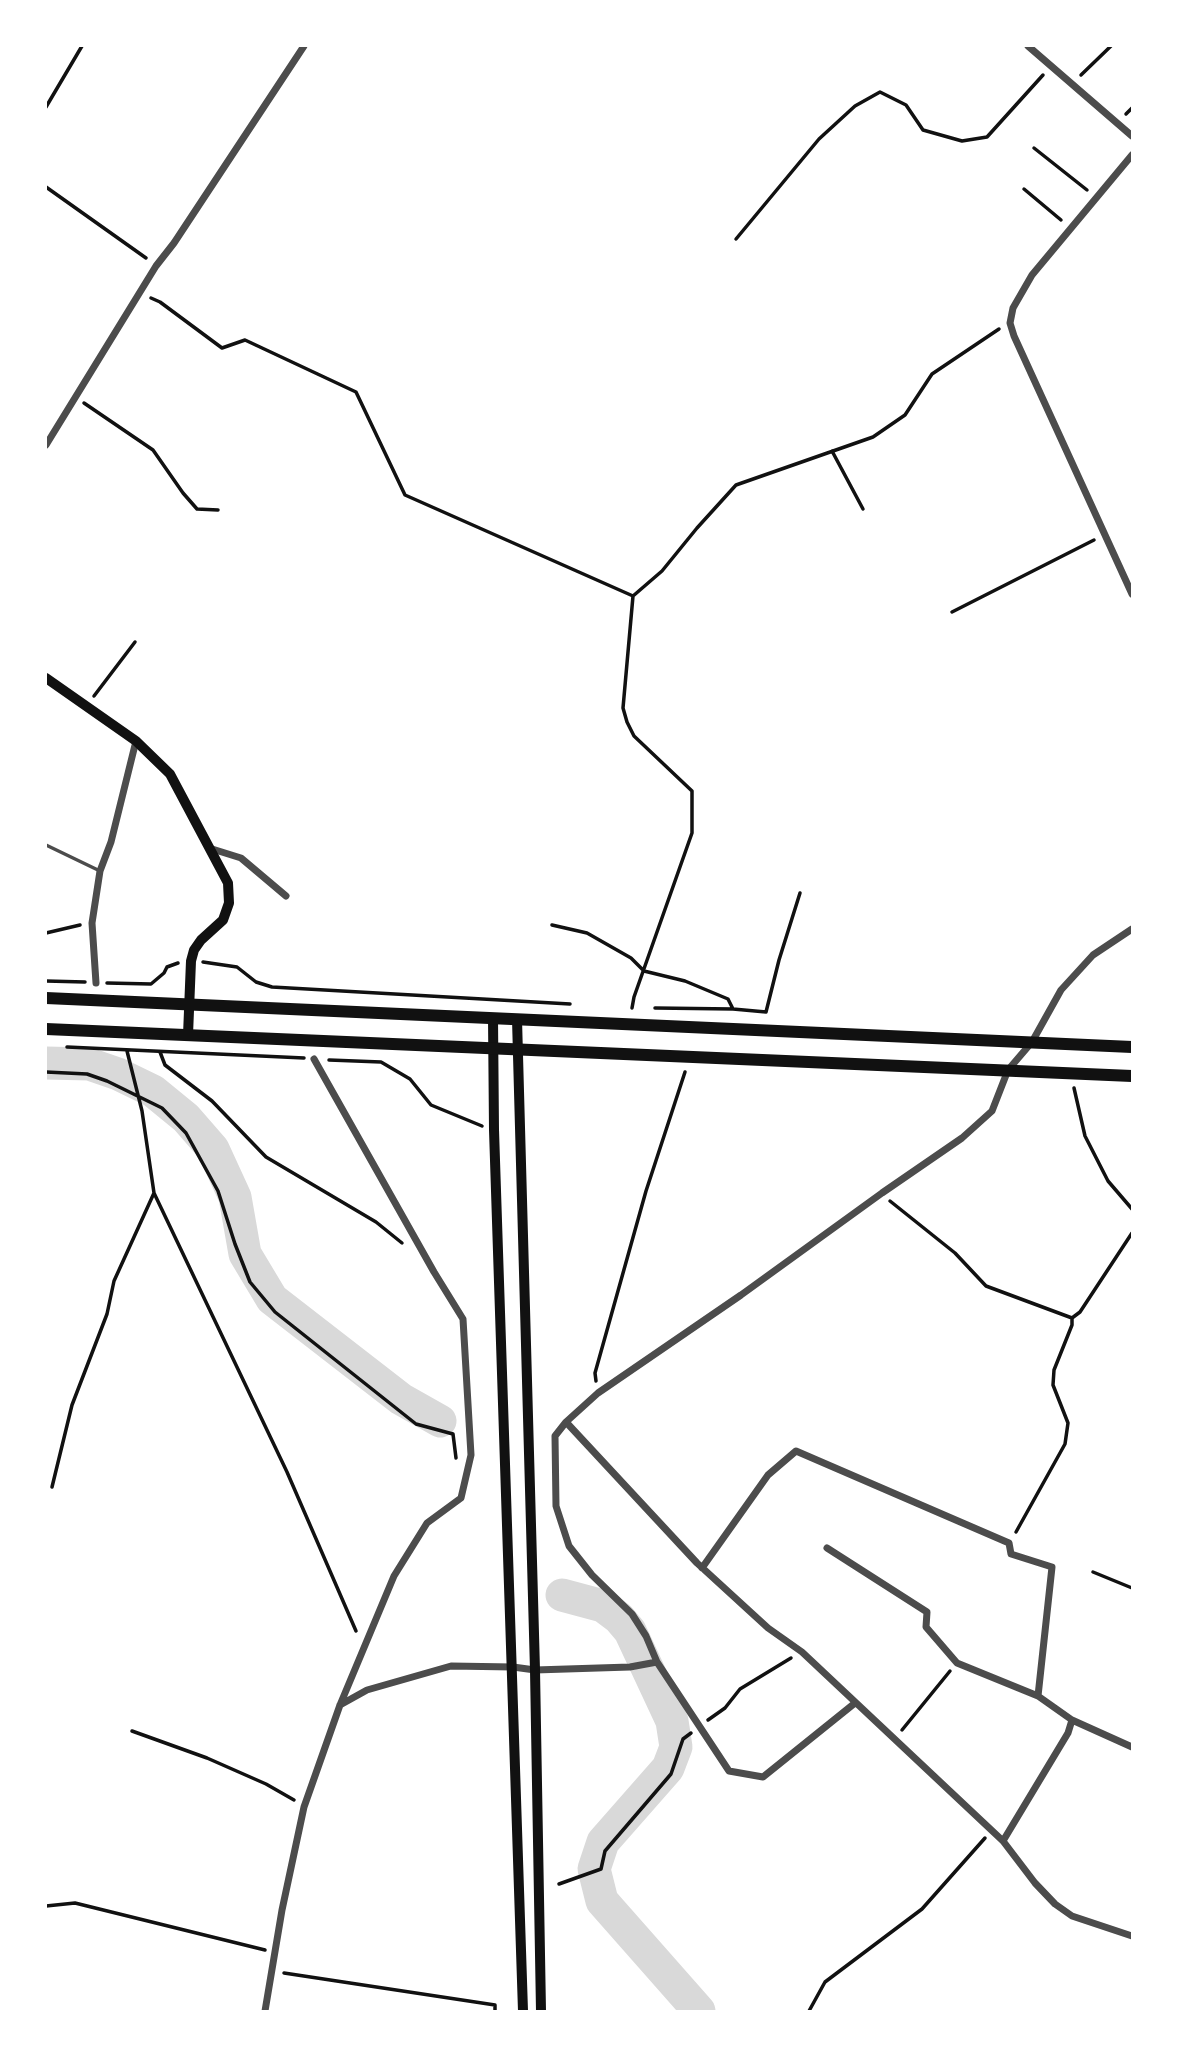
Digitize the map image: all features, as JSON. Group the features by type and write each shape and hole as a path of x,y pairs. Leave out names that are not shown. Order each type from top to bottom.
{"highway":[{"path":"46,998 1132,1047"},
{"path":"46,1029 1132,1076"}],"main road":[{"path":"46,678 136,741 170,774 228,883 229,903 223,920 201,940 191,961 188,1035"},
{"path":"492,1018 523,2011"},
{"path":"517,1019 536,1670 541,2011"}],"street":[{"path":"46,445 156,266 189,221 304,46"},
{"path":"1028,46 1132,136"},
{"path":"1132,155 1032,275 1013,308 1010,323 1132,594"},
{"path":"96,982 92,923 100,870 111,842 136,741"},
{"path":"209,848 241,858 286,896"},
{"path":"856,1703 763,1777 729,1771 656,1662 646,1636 632,1615 592,1575 569,1546 556,1506 555,1436 566,1422 598,1393 962,1139 992,1111 1008,1070 1032,1042 1061,990 1093,955 1132,929"},
{"path":"265,2011 304,1807 340,1705 394,1576 427,1523 461,1498 471,1455 463,1319 314,1059"},
{"path":"566,1422 702,1568 768,1628 802,1652 992,1830 1055,1904 1072,1916 1132,1936"},
{"path":"702,1568 768,1475 796,1451 1009,1543 1011,1554 1052,1567 1038,1696"},
{"path":"827,1548 927,1612 926,1627 957,1663 1038,1696 1072,1720 1132,1747"},
{"path":"340,1705 367,1690 452,1666 536,1670 630,1667 656,1662"},
{"path":"1003,1841 1068,1733 1072,1720"}],"lane":[{"path":"46,845 100,870"}],"path":[{"path":"46,107 82,46"},
{"path":"1072,84 1111,46"},
{"path":"736,239 819,139 855,106 880,92 905,104 923,130 962,141 988,137 1051,65"},
{"path":"1034,148 1097,198"},
{"path":"46,187 129,244 156,266"},
{"path":"1024,189 1071,228"},
{"path":"140,293 160,302 222,348 245,340 356,392 405,495 633,596"},
{"path":"632,1008 692,833 692,791 634,736 623,708 633,596 662,571 736,485 873,438 905,415 932,374 1010,323"},
{"path":"76,398 153,450 197,509 218,510"},
{"path":"832,451 863,509"},
{"path":"952,612 1105,535"},
{"path":"86,706 135,642"},
{"path":"645,1008 766,1012 800,893"},
{"path":"46,933 92,923"},
{"path":"552,925 587,933 631,958 644,971 685,981 728,999 733,1009"},
{"path":"46,981 151,984 171,965 191,961 237,967 256,982 271,987 577,1005"},
{"path":"59,1047 127,1051 139,1096 155,1193 287,1472 358,1636 364,1643"},
{"path":"160,1052 165,1065 212,1101 266,1157 376,1222 407,1247"},
{"path":"46,1072 87,1074 162,1108 186,1133 218,1191 250,1282 275,1312 416,1424 453,1434 456,1460"},
{"path":"598,1393 595,1373 646,1191 685,1072"},
{"path":"1074,1088 1085,1136 1108,1181 1132,1209"},
{"path":"52,1487 72,1405 107,1314 114,1281 155,1193"},
{"path":"882,1193 893,1206 955,1253 986,1286 1073,1318"},
{"path":"1009,1543 1065,1444 1068,1423 1053,1385 1054,1370 1073,1318 1080,1312 1132,1233"},
{"path":"1093,1572 1132,1588"},
{"path":"559,1884 601,1870 605,1851 611,1842 671,1774 683,1739 725,1708 740,1689 802,1652"},
{"path":"894,1739 957,1663"},
{"path":"132,1731 207,1758 266,1784 304,1807"},
{"path":"809,2011 825,1982 922,1909 992,1830"},
{"path":"46,1906 75,1903 275,1952"},
{"path":"272,1971 495,2005 495,2011"}],"waterway":[{"path":"46,1063 89,1064 118,1074 153,1091 186,1118 213,1149 235,1197 245,1254 272,1299 401,1399 440,1421"},
{"path":"562,1595 603,1606 619,1618 630,1631 672,1721 676,1747 668,1768 603,1842 594,1869 602,1901 699,2011"}]}
